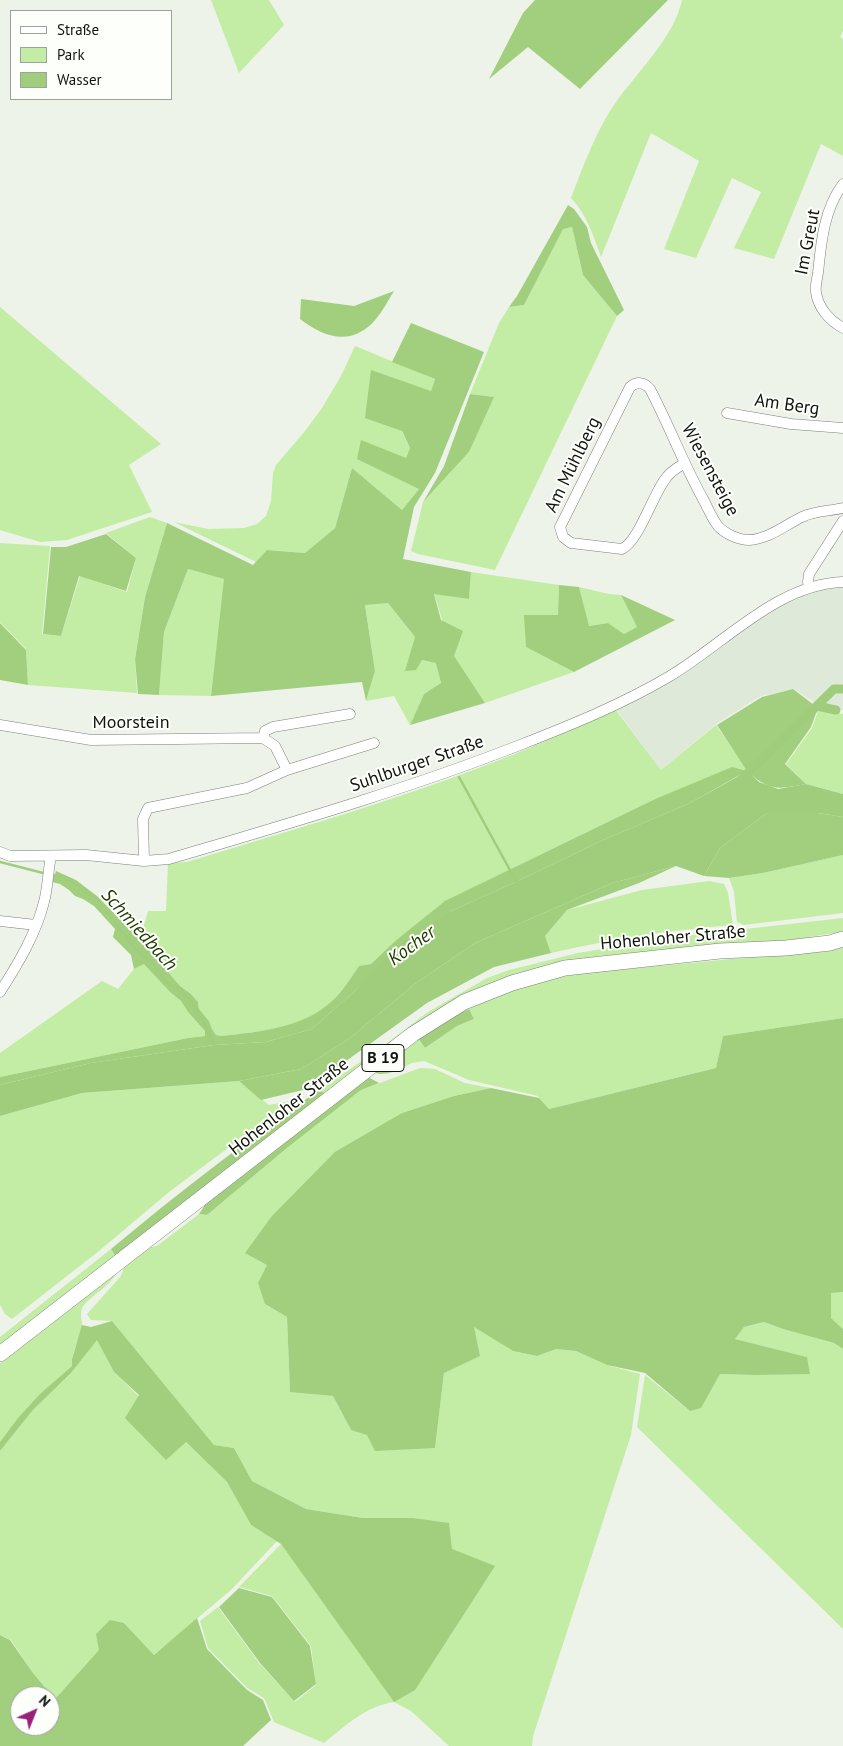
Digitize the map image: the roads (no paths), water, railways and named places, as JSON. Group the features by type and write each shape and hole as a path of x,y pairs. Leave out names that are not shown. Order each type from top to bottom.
{"main road":[{"name":"Hohenloher Straße","path":"0,1354 412,1034 464,1002 512,983 565,968 720,951 786,948 830,943 843,939"}],"street":[{"name":"Im Greut","path":"843,184 832,203 825,225 820,247 816,292 820,305 827,315 834,324 843,328"},
{"name":"Am Mühlberg","path":"651,391 646,385 639,383 634,383 630,387 560,527 563,538 571,543 626,547 634,538 665,480 673,470 684,463"},
{"name":"Wiesensteige","path":"651,391 684,463 718,526 736,537 748,540 760,538 811,514 843,508"},
{"name":"Am Berg","path":"727,413 791,424 843,428"},
{"path":"809,588 809,574 843,521"},
{"name":"Suhlburger Straße","path":"0,852 10,856 86,855 144,861 168,859 310,818 470,765 588,718 670,676 760,613 796,592 826,582 843,582"},
{"path":"287,770 275,746 263,738 265,731 273,727 350,714"},
{"name":"Moorstein","path":"0,725 91,740 263,738"},
{"path":"144,861 143,819 148,808 247,788 287,770 374,743"},
{"path":"0,992 21,959 36,925 44,901 51,856"},
{"path":"0,921 36,925"}],"water":[{"name":"Kocher","path":"748,771 759,782 778,789 806,784 843,794 843,817 818,813 767,813 720,848 704,876 676,866 612,883 475,943 416,983 350,1038 301,1069 239,1081 82,1093 0,1116 0,1085 91,1063 214,1045 266,1042 312,1029 356,990 398,946 451,911 601,841 688,804"}],"waterway":[{"path":"741,780 834,689 843,689"},
{"path":"817,706 836,710"},
{"path":"459,777 517,883"},
{"name":"Schmiedbach","path":"0,862 47,874"},
{"name":"Schmiedbach","path":"52,875 65,877 98,900 138,952 152,962 169,984 180,988 199,1012 215,1047"}]}
